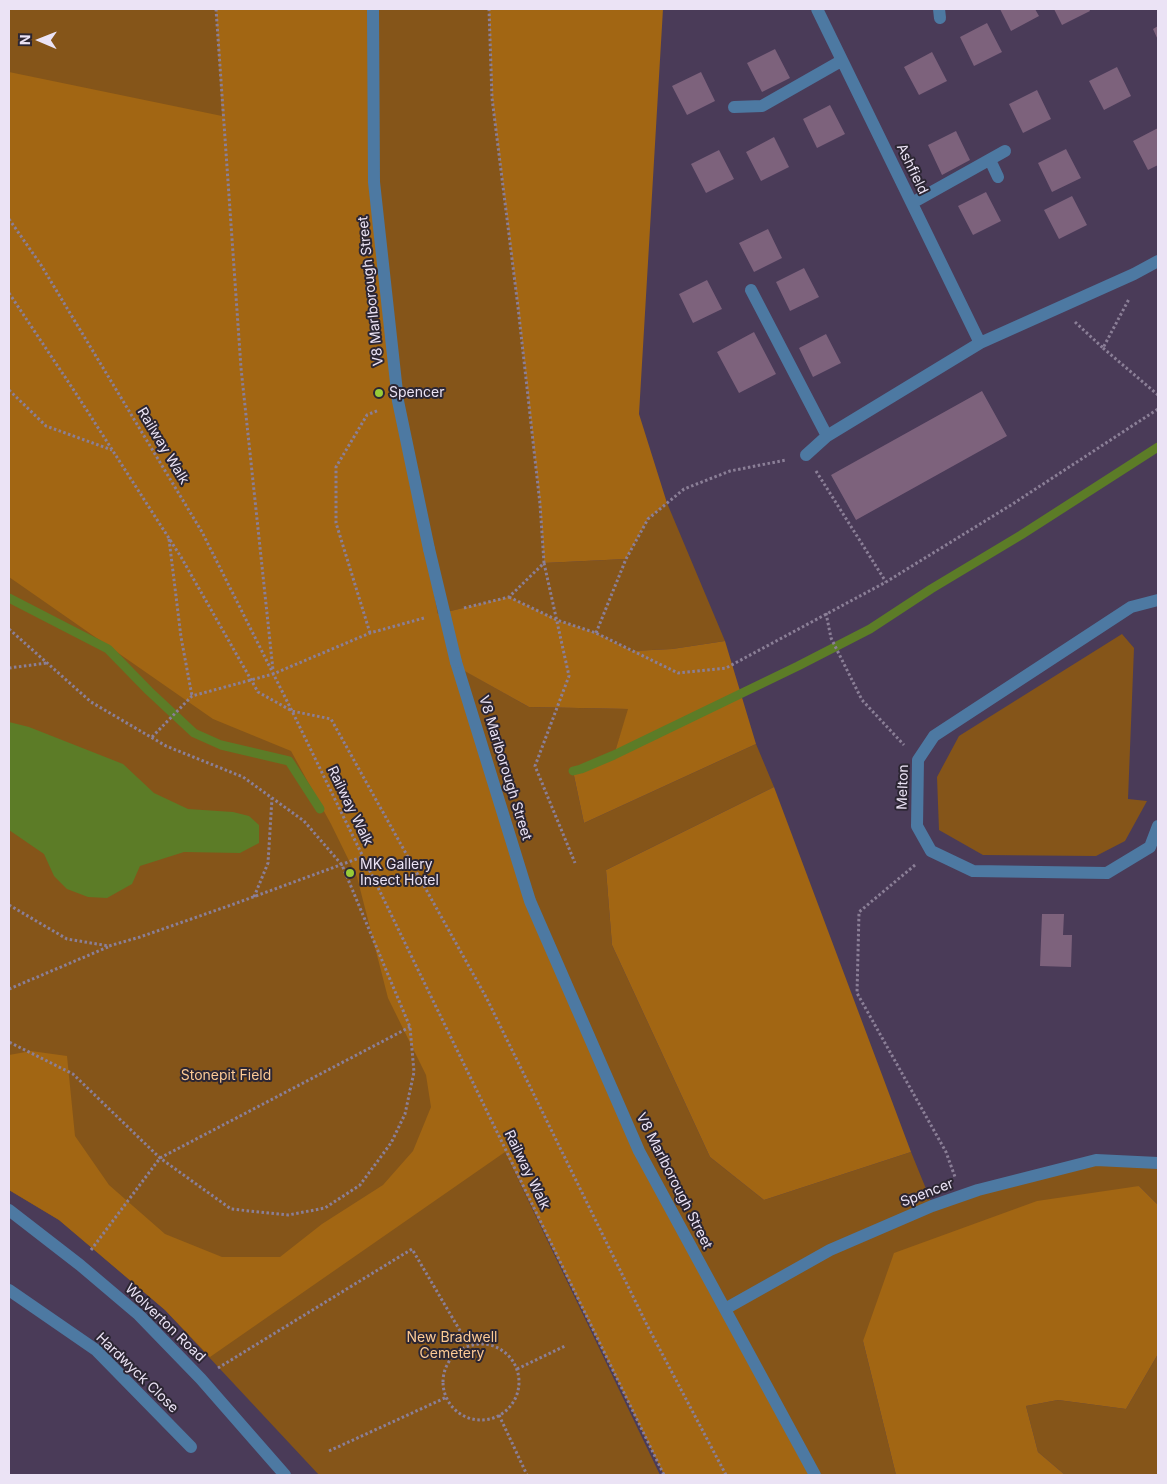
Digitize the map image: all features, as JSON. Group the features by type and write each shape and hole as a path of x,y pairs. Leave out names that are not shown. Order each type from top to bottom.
{"street":[{"name":"V8 Marlborough Street","path":"373,9 374,182 398,401 429,549 456,662 530,901 638,1151 815,1475"},
{"name":"Ashfield","path":"817,9 980,343"},
{"path":"734,107 762,106 841,60"},
{"path":"912,203 1005,150"},
{"path":"990,160 998,177"},
{"path":"806,455 827,436 980,343 1134,274 1158,261"},
{"path":"751,290 827,436"},
{"name":"Melton","path":"931,851 917,826 918,760 934,736 1131,607 1158,600"},
{"path":"931,851 973,872 1107,873 1150,847 1158,826"},
{"name":"Spencer","path":"725,1310 830,1250 932,1206 978,1190 1096,1160 1158,1162"},
{"name":"Wolverton Road","path":"9,1210 80,1265 139,1315 200,1379 285,1475"},
{"name":"Hardwyck Close","path":"9,1290 96,1350 191,1447"}],"path":[{"path":"216,9 242,368 273,674"},
{"path":"489,9 492,98 540,504 544,563 569,676 536,766 575,863"},
{"name":"Railway Walk","path":"9,219 41,265 202,532 292,711 664,1475"},
{"path":"1103,348 1131,297 1134,274"},
{"path":"9,293 168,537 258,692 292,711 331,719 486,997 647,1325 726,1475"},
{"path":"1059,306 1103,348 1158,395"},
{"path":"9,390 46,426 112,450"},
{"path":"370,632 336,523 336,467 367,416 398,401"},
{"path":"509,596 557,620 596,633 678,673 726,668 886,582 1011,505 1158,409"},
{"path":"596,633 626,559 648,519 684,489 730,471 806,455 886,582"},
{"path":"168,537 181,637 192,696"},
{"path":"462,609 509,596 544,563"},
{"path":"826,613 831,638 862,700 918,760"},
{"path":"152,737 192,696 273,674 370,632 425,618"},
{"path":"9,629 92,702 166,746 243,777 304,821 342,865 410,1027 414,1072 402,1121 391,1143 360,1185 325,1208 288,1215 232,1208 160,1158 73,1074 9,1042"},
{"path":"9,668 48,663"},
{"path":"254,897 268,863 272,798"},
{"path":"931,851 859,912 857,993 946,1152 962,1196"},
{"path":"9,989 109,946 254,897 362,857"},
{"path":"9,905 67,939 109,946"},
{"path":"80,1265 160,1158 410,1027"},
{"path":"200,1379 412,1249 469,1346"},
{"path":"486,1344 503,1350 511,1358 517,1369 519,1379 518,1390 514,1400 508,1409 498,1415 487,1419 475,1419 463,1415 447,1397 444,1385 447,1367 458,1352 469,1346 486,1344"},
{"path":"517,1369 565,1346"},
{"path":"329,1451 447,1397"},
{"path":"498,1415 527,1475"}],"green space":[{"name":"Stonepit Field","path":"9,9 216,9 223,116 505,1152 660,1475 319,1475 165,1310 59,1220 9,1190"},
{"path":"373,9 489,9 492,98 518,307 540,504 544,563 626,559 648,519 667,503 725,641 672,649 632,651 596,633 557,620 472,606 438,614 398,401 374,182"},
{"path":"1122,634 1134,648 1128,799 1147,801 1125,841 1096,856 983,855 939,830 937,777 959,736"},
{"path":"451,663 529,707 629,709 614,755 573,771 584,823 756,744 774,787 606,870 612,945 710,1157 764,1200 911,1152 933,1206 1096,1160 1158,1163 1158,1205 1139,1186 863,1341 896,1475 816,1475 638,1151 530,901"},
{"path":"1158,1354 1158,1475 1065,1475 1038,1452 1026,1406 1058,1400 1126,1409"}],"shaded area":[{"path":"216,9 373,9 374,182 398,401 438,614 509,597 557,620 596,633 632,651 672,649 725,641 756,744 584,823 573,771 614,755 628,709 529,707 452,664 530,901 638,1151 816,1475 664,1475 505,1152 210,1357 165,1310 59,1220 9,1190 9,1055 31,1051 67,1056 75,1136 109,1185 165,1234 222,1257 280,1257 322,1224 383,1185 413,1151 431,1107 426,1075 388,998 357,877 331,824 291,751 213,719 9,577 9,72 222,116"},
{"path":"489,9 663,9 639,414 667,503 648,519 626,559 544,563 540,504 518,307 492,98"},
{"path":"9,722 29,727 123,764 154,793 188,809 233,812 249,816 259,825 259,843 240,853 184,852 140,866 132,884 107,898 88,897 67,889 54,876 44,854 9,830"},
{"path":"774,787 911,1152 764,1200 710,1157 612,945 606,870"},
{"path":"1139,1186 1158,1205 1158,1354 1126,1409 1058,1400 1026,1406 1038,1452 1065,1475 896,1475 863,1341 894,1253 1037,1201"}],"building":[{"path":"1000,9 1035,9 1039,16 1011,31"},
{"path":"1054,9 1089,9 1090,11 1062,25"},
{"path":"987,23 1002,52 974,66 960,37"},
{"path":"1158,26 1158,40 1153,29"},
{"path":"775,49 790,78 762,92 747,63"},
{"path":"932,52 947,81 919,95 904,67"},
{"path":"1117,67 1131,96 1104,110 1089,81"},
{"path":"701,72 715,101 687,115 672,86"},
{"path":"1037,90 1051,119 1023,133 1009,104"},
{"path":"830,105 845,134 817,148 803,119"},
{"path":"1158,128 1158,165 1148,170 1133,141"},
{"path":"956,131 970,160 942,175 928,145"},
{"path":"774,137 789,167 761,181 746,152"},
{"path":"1066,149 1081,178 1052,192 1038,163"},
{"path":"719,150 734,179 706,193 691,164"},
{"path":"986,192 1001,221 973,235 958,206"},
{"path":"1072,196 1087,225 1059,239 1044,210"},
{"path":"768,229 782,258 754,272 739,243"},
{"path":"804,268 819,297 790,311 776,282"},
{"path":"707,280 722,309 693,323 679,294"},
{"path":"754,332 776,374 739,393 717,352"},
{"path":"826,334 841,363 813,377 799,348"},
{"path":"982,391 1007,436 856,520 831,475"},
{"path":"1042,914 1064,914 1063,935 1072,935 1071,967 1040,966"}],"waterway":[{"path":"573,771 614,755 870,629 1158,447"},
{"path":"9,598 108,649 194,733 221,745 289,761 320,809"}],"place":[{"name":"Spencer","path":"379,393"},
{"name":"MK Gallery Insect Hotel","path":"350,873"}],"park label":[{"name":"New Bradwell Cemetery","path":"452,1346"}]}
